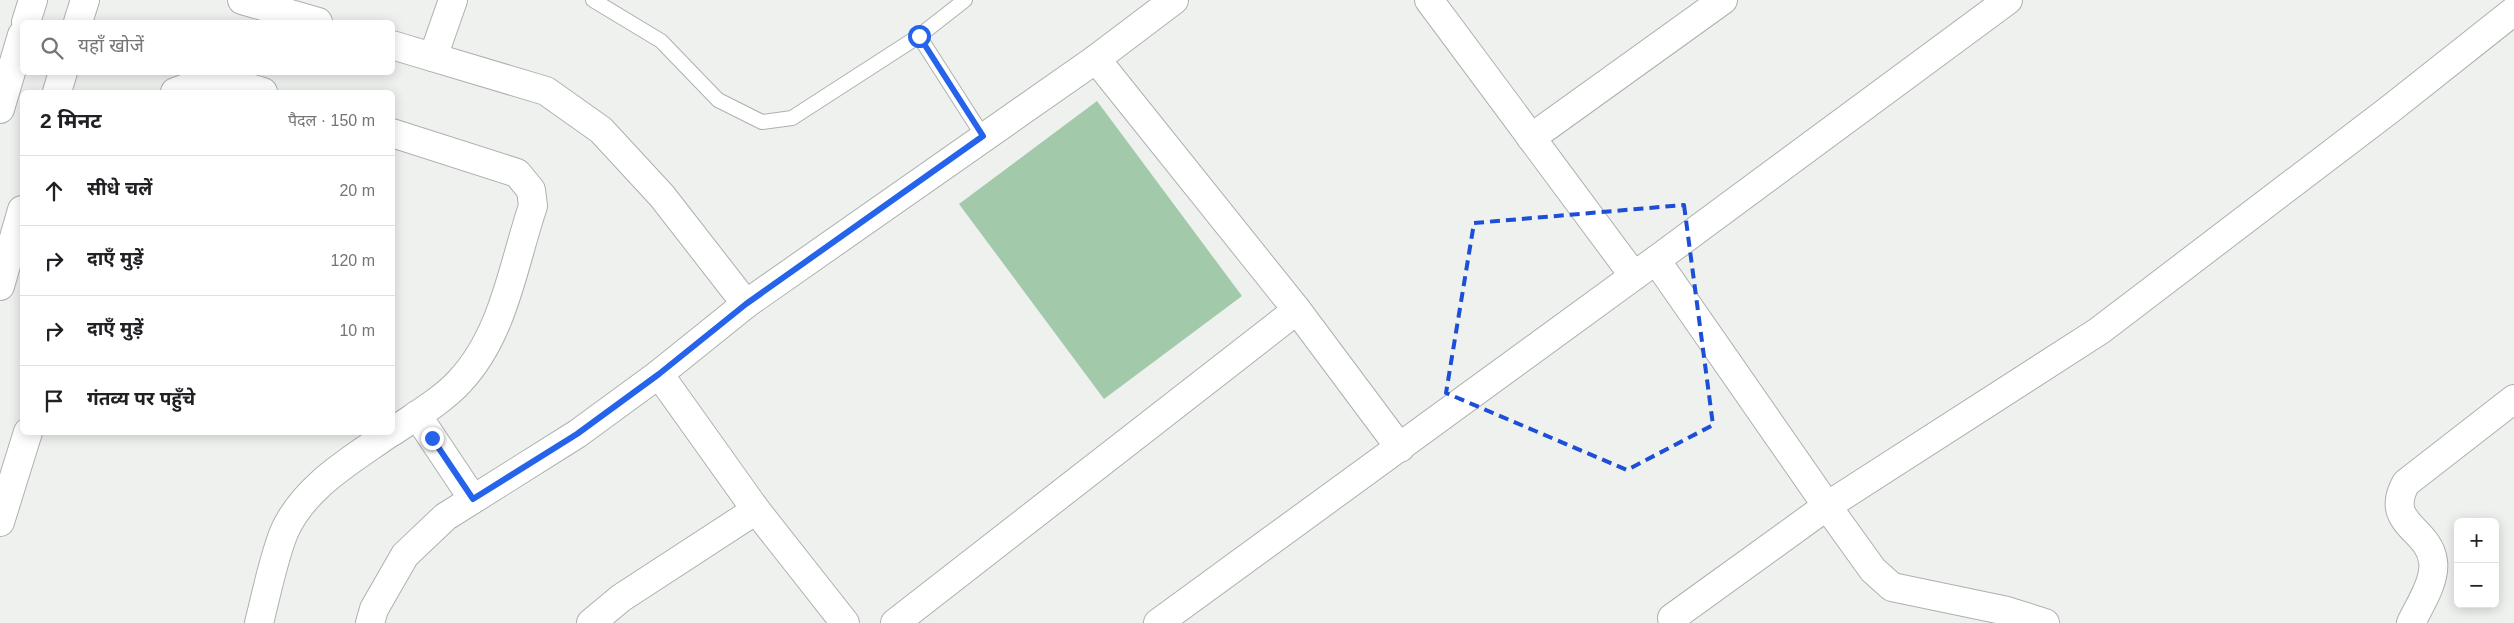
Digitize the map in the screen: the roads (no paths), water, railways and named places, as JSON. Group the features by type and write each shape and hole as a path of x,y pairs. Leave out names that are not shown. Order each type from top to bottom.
{"street":[{"path":"27,20 33,0"},
{"path":"79,20 85,0"},
{"path":"242,0 311,20"},
{"path":"433,57 453,0"},
{"path":"370,623 374,609 405,555 445,518 577,434 659,374 746,304 983,136 1096,59 1174,0"},
{"path":"1429,0 1634,276"},
{"path":"1531,138 1723,0"},
{"path":"1158,623 1400,448 2008,0"},
{"path":"1672,618 1827,506 2099,331 2389,110 2514,11"},
{"path":"0,108 20,43"},
{"path":"395,46 546,91 601,130 662,196 746,304"},
{"path":"1096,59 1297,310 1400,448"},
{"path":"58,90 62,75"},
{"path":"180,90 214,81 233,83 256,90"},
{"path":"395,134 517,173 531,190 533,206 504,305 482,350 460,382 395,430"},
{"path":"0,286 20,217"},
{"path":"1656,260 1873,570 1892,587 2007,611 2045,623"},
{"path":"895,623 1297,310"},
{"path":"659,374 756,510 845,623"},
{"path":"2410,623 2431,580 2434,563 2430,550 2405,520 2399,508 2399,496 2406,484 2514,399"},
{"path":"417,415 473,499"},
{"path":"0,522 27,435"},
{"path":"259,623 285,531 307,497 326,478 388,435"},
{"path":"591,623 621,598 756,510"}],"lane":[{"path":"593,0 661,41 718,100 762,122 792,118 919,36 965,0"},
{"path":"919,36 983,136"}]}
